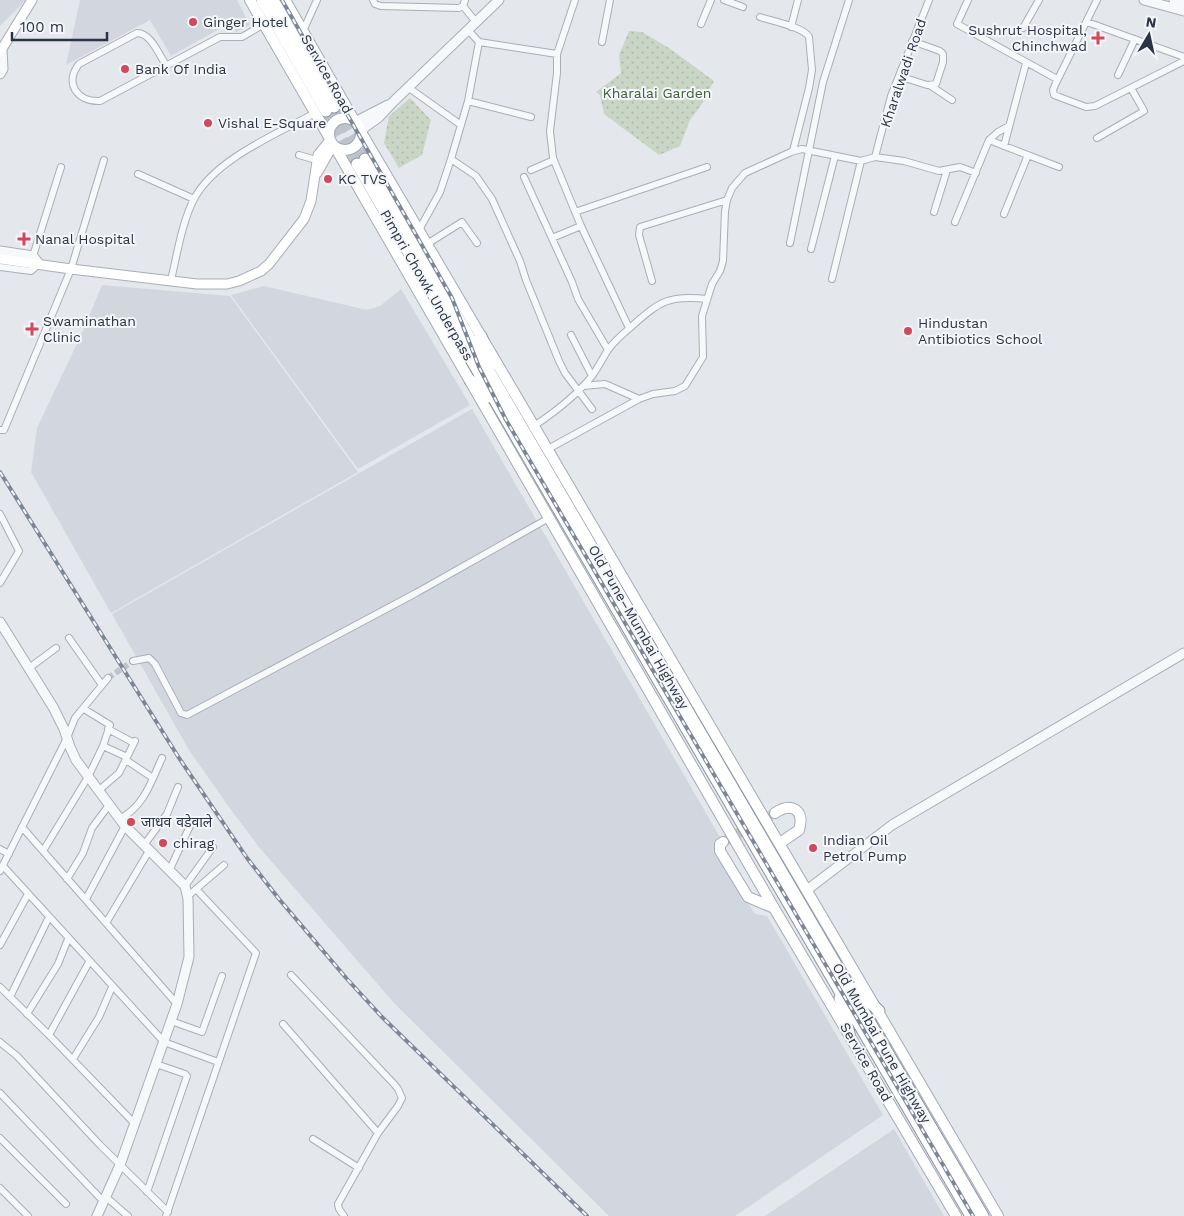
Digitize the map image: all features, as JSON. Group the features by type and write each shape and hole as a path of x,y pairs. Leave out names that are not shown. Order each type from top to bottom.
{"highway":[{"path":"262,0 325,110"},
{"path":"272,0 325,110"},
{"name":"Pimpri Chowk Underpass","path":"496,405 361,162 497,383"},
{"path":"481,336 497,383"},
{"path":"470,380 496,405"},
{"name":"Old Pune–Mumbai Highway","path":"497,383 777,872"},
{"name":"Old Pune–Mumbai Highway","path":"496,405 777,872"},
{"name":"Old Mumbai Pune Highway","path":"777,872 971,1216"},
{"path":"840,981 879,1011"},
{"path":"840,981 849,1033"},
{"name":"Old Mumbai Pune Highway","path":"840,981 983,1216"}],"main road":[{"path":"1,51 32,0"},
{"path":"250,0 264,24 325,110 332,142 344,151 353,148 360,141 358,127 346,118 337,121 330,128 332,142 316,176"},
{"name":"Service Road","path":"285,0 998,1216"},
{"path":"0,259 197,284 228,284 239,281 260,271 275,258 304,219 309,210 316,176 316,160 320,150 332,142"},
{"name":"Service Road","path":"332,142 774,908 956,1216"},
{"path":"775,813 786,807 792,808 797,810 801,819 799,830 780,842"},
{"path":"723,842 720,844 720,851 748,897 774,908"}],"street":[{"path":"303,31 316,0"},
{"path":"373,0 375,4 381,6 459,8 464,3 476,22"},
{"path":"358,127 380,117 393,102 500,0"},
{"path":"575,0 557,54 557,72 550,131 554,160 581,226 629,328"},
{"path":"602,42 610,0"},
{"path":"701,24 711,0"},
{"path":"724,0 743,7"},
{"path":"791,27 798,0"},
{"path":"790,243 827,68 849,0"},
{"name":"Kharalwadi Road","path":"876,157 898,76 929,0"},
{"path":"968,0 957,24 1057,79"},
{"path":"1097,0 1057,79 1053,90 1054,95 1086,107 1095,106 1184,59"},
{"path":"1144,0 1184,11"},
{"path":"1174,0 1184,3"},
{"path":"1023,28 1036,1"},
{"path":"760,17 807,34 813,63 809,88 793,151"},
{"path":"1087,22 1184,59"},
{"path":"166,65 148,37 137,33 79,64 73,73 72,85 78,95 83,98 100,101 220,37 246,36 264,24"},
{"path":"468,30 479,42 557,54"},
{"path":"1118,75 1135,39"},
{"path":"912,41 940,51 943,54 943,62 936,84 931,86"},
{"path":"419,230 440,192 451,159 468,101 479,42"},
{"path":"0,74 3,69 1,51"},
{"path":"1004,146 1026,63"},
{"path":"898,76 931,86 952,100"},
{"path":"409,88 461,125"},
{"path":"1097,138 1144,111 1132,88"},
{"path":"468,101 531,117"},
{"path":"171,280 194,199 212,177 233,158 325,110"},
{"path":"955,222 989,140 1009,126"},
{"path":"989,140 1059,167"},
{"path":"548,449 639,399 653,394 675,391 685,386 703,357 702,316 712,284 720,271 723,261 727,200 732,188 746,173 793,151 802,149 860,161 876,157 904,161 939,171 960,168 976,173"},
{"path":"299,155 316,160"},
{"path":"1004,214 1028,155"},
{"path":"811,249 835,156"},
{"path":"451,159 476,176 492,199 520,261 559,361 566,373 581,388 592,409"},
{"path":"0,430 4,430 71,269 104,160"},
{"path":"531,170 554,160"},
{"path":"832,279 860,161"},
{"path":"33,256 60,167"},
{"path":"576,212 707,167"},
{"path":"934,212 947,170"},
{"path":"138,174 194,199"},
{"path":"524,177 578,299 608,350"},
{"path":"652,281 639,235 640,227 727,200"},
{"path":"427,244 462,222 477,244"},
{"path":"552,238 581,226"},
{"path":"0,251 33,256 39,264 31,271 0,267"},
{"path":"534,426 549,416 581,388 592,376 608,350 651,308 666,300 686,297 707,300"},
{"path":"571,335 592,376"},
{"path":"581,388 605,384 639,399"},
{"path":"0,514 19,551 0,582"},
{"path":"133,661 148,658 155,664 181,713 188,715 416,593 549,518"},
{"path":"1,628 53,707 76,760 122,822 184,886 188,896 189,957 177,1004 120,1165 97,1216"},
{"path":"69,638 102,685"},
{"path":"29,668 56,648"},
{"path":"808,890 892,825 1184,653"},
{"path":"108,678 75,718 67,738 1,868 28,894 164,1042 218,1062"},
{"path":"43,851 88,777 110,725 84,709"},
{"path":"98,791 119,773 135,742 108,730"},
{"path":"102,746 126,759 153,778"},
{"path":"86,900 122,822 145,795 162,758"},
{"path":"106,923 146,848 167,814 178,787"},
{"path":"67,879 83,853 92,828 109,805"},
{"path":"169,871 190,826"},
{"path":"22,828 177,1004"},
{"path":"184,886 213,847"},
{"path":"0,849 9,854"},
{"path":"188,896 224,865"},
{"path":"0,1042 17,1056 167,1214 256,953 196,890"},
{"path":"0,945 28,894"},
{"path":"10,997 49,917"},
{"path":"27,1014 58,964 68,939"},
{"path":"49,1034 89,962"},
{"path":"291,975 398,1089 402,1098 378,1133 338,1204 340,1213 344,1216"},
{"path":"171,1021 202,1032 222,976"},
{"path":"0,987 49,1034 134,1123"},
{"path":"72,1059 99,1017 112,987"},
{"path":"282,1024 378,1133"},
{"path":"147,1192 187,1076 156,1064"},
{"path":"0,1093 105,1199 128,1216"},
{"path":"0,1138 66,1204"},
{"path":"313,1139 359,1168"},
{"path":"0,1188 28,1216"}],"shaded area":[{"path":"0,0 26,0 0,26"},
{"path":"80,0 237,0 250,25 236,32 230,23 171,56 150,20 66,65"},
{"path":"102,285 230,296 358,472 111,613 31,472 37,428 83,331"},
{"path":"264,286 367,310 380,306 401,289 470,405 358,469 231,295"},
{"path":"472,409 721,839 716,851 755,914 767,916 883,1115 735,1216 609,1216 394,1003 259,847 189,750 112,614"},
{"path":"894,1129 944,1216 765,1216"}],"green space":[{"name":"Kharalai Garden","path":"629,31 642,32 669,48 714,81 700,107 690,120 680,146 659,155 604,114 600,95 596,92 621,73 619,55"},
{"path":"410,98 431,120 422,155 399,168 384,143 389,116"}],"tunnel":[{"path":"334,107 365,159"},
{"path":"326,111 357,164"},
{"path":"108,678 133,661"},
{"path":"723,842 775,813"}],"railway":[{"path":"282,0 452,298 479,367 506,420 973,1216"},
{"path":"0,472 179,758 247,858 279,899 382,1017 587,1216"}],"place":[{"name":"Ginger Hotel","path":"193,22"},
{"name":"Sushrut Hospital, Chinchwad","path":"1098,38"},
{"name":"Bank Of India","path":"125,69"},
{"name":"Vishal E-Square","path":"208,123"},
{"name":"KC TVS","path":"328,179"},
{"name":"Nanal Hospital","path":"24,239"},
{"name":"Swaminathan Clinic","path":"32,329"},
{"name":"Hindustan Antibiotics School","path":"908,331"},
{"name":"जाधव वडेवाले","path":"131,822"},
{"name":"chirag","path":"163,843"},
{"name":"Indian Oil Petrol Pump","path":"813,848"}]}
